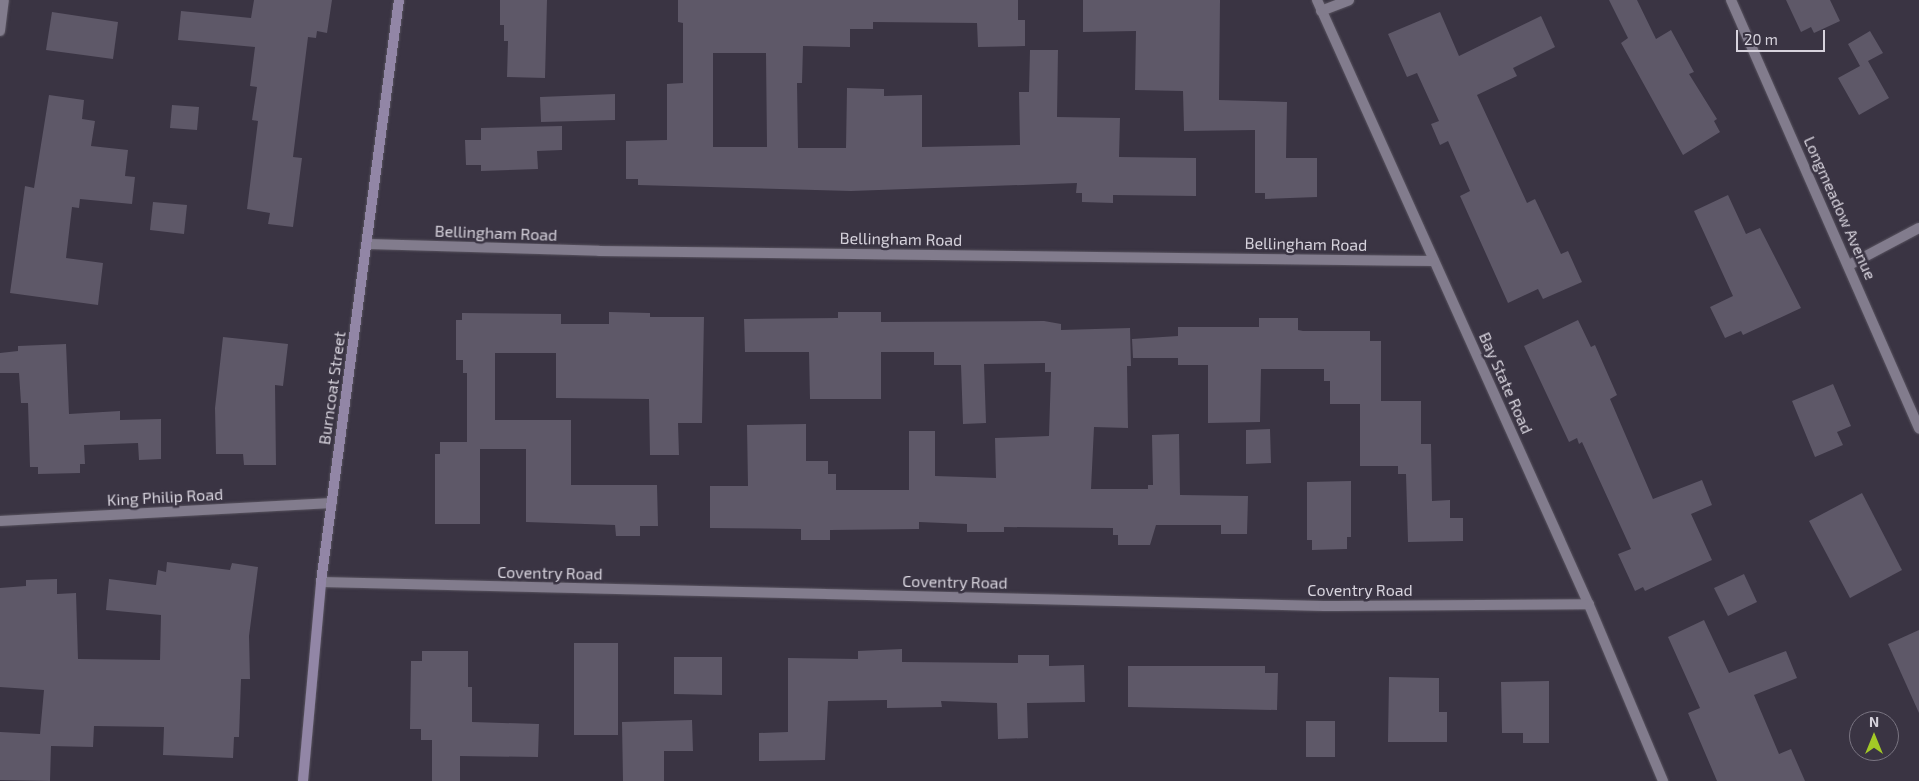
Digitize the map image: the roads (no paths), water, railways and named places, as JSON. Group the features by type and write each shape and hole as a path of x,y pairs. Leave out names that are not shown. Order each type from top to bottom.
{"main road":[{"name":"Burncoat Street","path":"303,781 321,582 368,244 399,0"}],"street":[{"path":"0,31 4,0"},
{"name":"Bay State Road","path":"1317,0 1589,604 1663,781"},
{"path":"1322,11 1348,0"},
{"name":"Longmeadow Avenue","path":"1731,0 1849,264 1919,429"},
{"path":"1849,264 1919,228"},
{"name":"Bellingham Road","path":"368,244 598,251 1434,261"},
{"name":"King Philip Road","path":"0,522 332,503"},
{"name":"Coventry Road","path":"321,582 1324,606 1589,604"}]}
